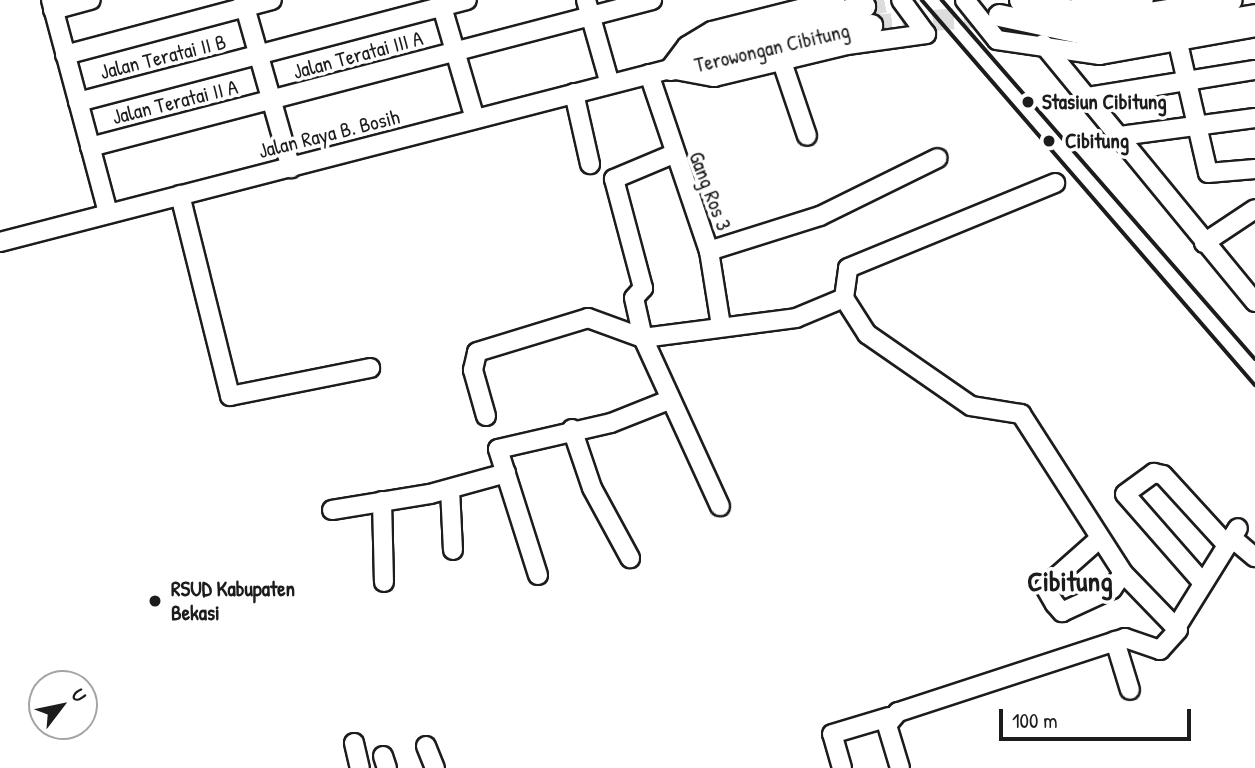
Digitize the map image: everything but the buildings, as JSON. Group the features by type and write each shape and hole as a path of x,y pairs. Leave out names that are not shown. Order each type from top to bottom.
{"main road":[{"path":"1020,0 1111,19 1231,0"},
{"path":"999,15 1075,36 1112,38 1255,15"},
{"name":"Terowongan Cibitung","path":"670,69 731,38 868,16"}],"street":[{"path":"91,0 52,5 108,213"},
{"path":"65,55 244,4 272,0"},
{"name":"Jalan Teratai II B","path":"78,102 259,56 441,3 467,0"},
{"path":"670,69 700,37 767,8 835,0"},
{"name":"Jalan Raya B. Bosih","path":"0,242 670,69 705,78 780,59 926,34 901,0"},
{"path":"965,0 997,40 1043,44 1100,55 1255,27"},
{"path":"1066,0 1095,7 1144,0"},
{"name":"Jalan Teratai III A","path":"272,101 456,52 589,8 643,1"},
{"path":"441,3 475,119"},
{"path":"244,4 291,168"},
{"path":"589,8 610,84"},
{"path":"1178,43 1196,127 1211,175 1255,169"},
{"path":"1043,44 1255,302"},
{"path":"780,59 807,136"},
{"path":"1088,97 1255,69"},
{"name":"Gang Ros 3","path":"649,74 671,155 709,251 721,326"},
{"path":"574,93 590,164"},
{"name":"Jalan Teratai II A","path":"90,147 272,101"},
{"path":"1120,136 1255,118"},
{"path":"671,155 614,179 643,288 634,298 643,338 669,400 720,506"},
{"path":"709,251 820,216 938,158"},
{"path":"1055,183 848,268 844,298 867,334 971,406 1021,414 1123,573 1177,626"},
{"path":"180,195 230,396 370,368"},
{"path":"1204,243 1254,210"},
{"path":"486,416 473,370 477,352 588,318 643,338 721,326 769,325 844,298"},
{"path":"538,575 498,449 669,400"},
{"path":"572,429 593,488 630,558"},
{"path":"332,510 450,489 506,473"},
{"path":"1203,583 1125,494 1154,474 1163,475 1255,557"},
{"path":"450,489 453,551"},
{"path":"382,501 384,582"},
{"path":"842,768 832,734 1115,642 1133,638 1160,650 1175,639 1177,626 1232,537"},
{"path":"1099,539 1045,587 1055,604 1062,612 1112,589 1123,573"},
{"path":"1115,642 1129,690"},
{"path":"889,717 900,768"},
{"path":"354,743 360,768"},
{"path":"426,746 435,768"}],"tunnel":[{"path":"864,6 893,0"},
{"path":"871,25 994,15"}],"railway":[{"path":"922,0 1255,385"},
{"path":"942,0 1255,359"}],"place":[{"name":"Stasiun Cibitung","path":"1028,102"},
{"name":"Cibitung","path":"1049,141"},
{"name":"RSUD Kabupaten Bekasi","path":"155,601"}],"district":[{"name":"Cibitung","path":"1070,581"}]}
